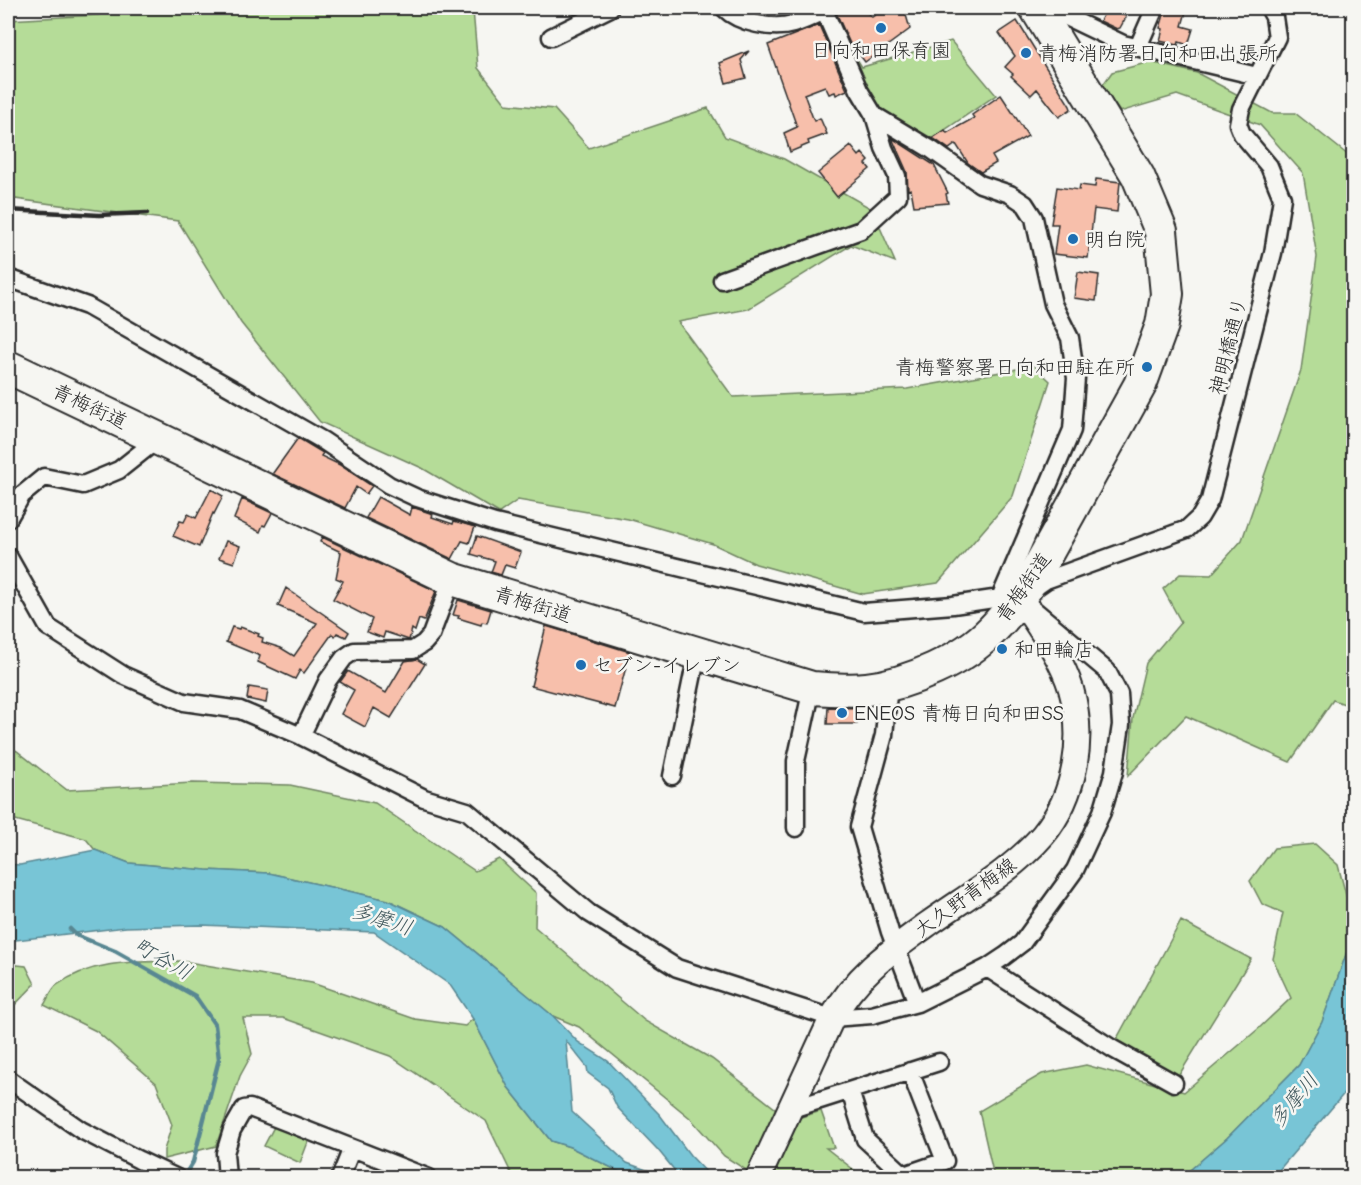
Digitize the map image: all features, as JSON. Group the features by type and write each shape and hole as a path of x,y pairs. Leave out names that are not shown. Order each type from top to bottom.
{"highway":[{"name":"青梅街道","path":"8,367 452,579 812,687 866,689 919,677 958,656 992,631 1010,598 1037,571 1140,385 1162,325 1167,294 1161,231 1148,195 1036,8"}],"main road":[{"name":"大久野青梅線","path":"758,1178 844,996 865,972 895,948 1014,863 1043,835 1070,787 1077,755 1077,722 1070,688 1057,658 1010,598"}],"street":[{"path":"550,37 610,8"},
{"path":"722,280 861,230 898,196 897,176 884,148 874,116 859,90 823,9 794,24 768,26 740,18 724,8"},
{"path":"1048,8 1123,44 1257,76"},
{"path":"1138,47 1155,8"},
{"name":"神明橋通り","path":"1010,598 1046,580 1186,529 1200,517 1210,500 1273,252 1282,198 1269,166 1242,134 1238,124 1241,109 1277,38 1274,17 1269,8"},
{"path":"874,116 932,150 980,184 1010,194 1025,204 1034,218 1053,304 1070,338 1076,378 1072,430 1010,598"},
{"path":"8,278 87,306 322,440 389,485 417,498 495,522 864,612 1010,598 1107,671 1119,694 1121,726 1114,771 1102,812 1075,870 1022,943 987,968 917,1003 872,1015 832,1018 677,968 589,913 467,812 423,798 301,736 240,710 184,702 123,675 48,627 8,556"},
{"path":"8,519 22,495 44,477 82,485 119,470 158,439"},
{"path":"301,736 328,680 344,658 354,651 413,650 431,635 452,579"},
{"path":"672,776 697,654"},
{"path":"889,685 884,735 859,827 895,948 917,1003"},
{"path":"796,828 796,761 812,687"},
{"path":"987,968 1113,1049 1174,1083"},
{"path":"786,1116 850,1091 939,1062"},
{"path":"850,1091 865,1139 904,1175 945,1161 910,1071"},
{"path":"8,1079 81,1130 175,1176"},
{"path":"227,1178 225,1153 232,1130 244,1109 250,1108 418,1175"},
{"path":"340,1178 352,1148"}],"green space":[{"path":"122,8 476,8 473,10 478,68 506,104 554,109 589,148 708,108 725,137 784,159 872,209 895,262 851,245 748,309 678,322 733,397 907,389 1034,366 1050,381 1013,496 938,583 863,594 756,564 713,544 628,519 518,500 499,513 422,468 320,422 241,323 178,221 8,198 8,20 98,15"},
{"path":"844,39 862,67 951,41 996,95 927,142 875,110"},
{"path":"1150,62 1197,73 1272,113 1295,113 1353,159 1353,707 1333,700 1290,762 1186,716 1128,776 1133,718 1146,663 1181,622 1163,589 1180,574 1211,575 1242,540 1301,370 1317,257 1303,173 1260,125 1177,95 1120,112 1102,86 1112,72"},
{"path":"8,746 67,790 193,783 290,785 375,803 475,871 499,859 536,893 535,927 645,1021 712,1059 794,1123 798,1118 821,1111 834,1148 826,1148 863,1177 757,1177 724,1156 690,1118 579,1027 553,1016 445,927 388,900 268,873 129,863 95,850 86,839 8,818"},
{"path":"1315,844 1338,865 1353,921 1353,935 1322,1022 1299,1065 1227,1138 1182,1177 994,1177 979,1111 1042,1074 1086,1065 1184,1092 1291,998 1273,959 1283,913 1262,904 1250,881 1274,848"},
{"path":"1181,921 1251,959 1176,1080 1115,1042"},
{"path":"182,961 312,983 415,1019 465,1026 473,1019 508,1087 551,1141 570,1147 630,1177 513,1177 486,1121 390,1056 283,1018 243,1018 252,1054 240,1076 216,1146 164,1159 164,1150 172,1125 156,1083 96,1031 44,1005 57,985 86,970 117,964"},
{"path":"8,964 26,966 35,984 8,1012"},
{"path":"276,1123 310,1137 300,1163 264,1146"}],"water":[{"name":"多摩川","path":"95,850 129,863 269,873 388,900 445,927 553,1016 578,1042 608,1061 660,1115 690,1155 711,1177 680,1177 617,1107 608,1088 588,1073 587,1067 566,1041 572,1112 627,1163 666,1177 630,1177 570,1147 551,1141 508,1087 473,1019 450,985 374,932 201,925 126,927 8,941 8,864 20,865"},
{"name":"多摩川","path":"1353,935 1353,1083 1273,1177 1182,1177 1227,1138 1299,1065 1322,1022"}],"building":[{"path":"834,8 862,8 872,17 885,8 904,8 910,29 865,62 859,54 856,57"},
{"path":"1107,8 1113,8 1126,17 1120,28 1117,29 1100,21"},
{"path":"1166,8 1187,8 1182,26 1193,29 1188,45 1160,41 1163,29 1160,28"},
{"path":"1017,21 1070,106 1071,109 1059,117 1037,89 1031,95 1005,67 1015,56 999,33"},
{"path":"819,25 847,90 836,95 835,92 829,94 825,86 804,94 814,121 820,118 827,134 808,141 809,144 790,152 784,133 797,127 768,45"},
{"path":"749,51 741,60 746,78 726,83 720,63"},
{"path":"1001,95 1028,136 992,156 996,163 981,172 968,163 956,144 949,149 933,138 945,130 947,133 974,118 972,115"},
{"path":"892,138 934,165 948,193 946,194 948,203 914,206 911,189 908,190 907,172"},
{"path":"851,146 859,156 862,153 869,161 866,164 870,169 837,197 818,173"},
{"name":"明白院","path":"1096,179 1120,182 1117,212 1094,209 1088,258 1054,254 1058,224 1051,224 1057,187 1079,190 1080,185 1095,187"},
{"path":"1078,272 1099,275 1096,301 1074,298"},
{"path":"298,438 323,453 321,456 340,465 372,486 366,494 356,487 345,508 275,475 273,473"},
{"path":"211,489 223,496 213,513 199,547 173,536 180,521 184,522 188,514 196,518"},
{"path":"378,497 410,515 412,507 453,524 454,521 475,527 469,543 462,541 452,559 366,518"},
{"path":"242,499 272,513 260,532 234,519"},
{"path":"477,536 521,552 515,568 505,565 501,575 491,572 495,561 471,554"},
{"path":"322,537 436,591 424,621 419,619 415,631 412,629 409,640 385,632 383,638 367,632 372,619 333,599 343,581 336,578 341,552 320,542"},
{"path":"226,541 240,546 234,563 219,558"},
{"path":"286,588 349,632 346,637 337,633 335,636 332,634 304,673 300,670 295,679 258,662 260,656 226,642 232,627 239,629 240,627 259,634 258,636 263,638 262,642 281,648 294,656 317,623 278,606"},
{"path":"458,600 491,610 487,623 482,622 481,625 453,615"},
{"name":"セブン-イレブン","path":"546,626 630,652 615,708 531,686"},
{"path":"417,659 425,664 391,718 374,708 365,727 341,714 354,690 340,682 348,671 386,693 405,661"},
{"path":"249,687 268,690 266,703 247,699"},
{"path":"828,707 857,708 857,724 827,724"}],"waterway":[{"name":"町谷川","path":"70,929 76,935 115,951 195,996 215,1025 219,1059 193,1162 183,1178"}],"railway":[{"path":"8,210 99,215 147,213"}],"place":[{"name":"日向和田保育園","path":"881,28"},
{"name":"青梅消防署日向和田出張所","path":"1026,53"},
{"name":"明白院","path":"1073,239"},
{"name":"青梅警察署日向和田駐在所","path":"1147,367"},
{"name":"和田輪店","path":"1002,649"},
{"name":"セブン-イレブン","path":"581,665"},
{"name":"ENEOS 青梅日向和田SS","path":"842,713"}]}
